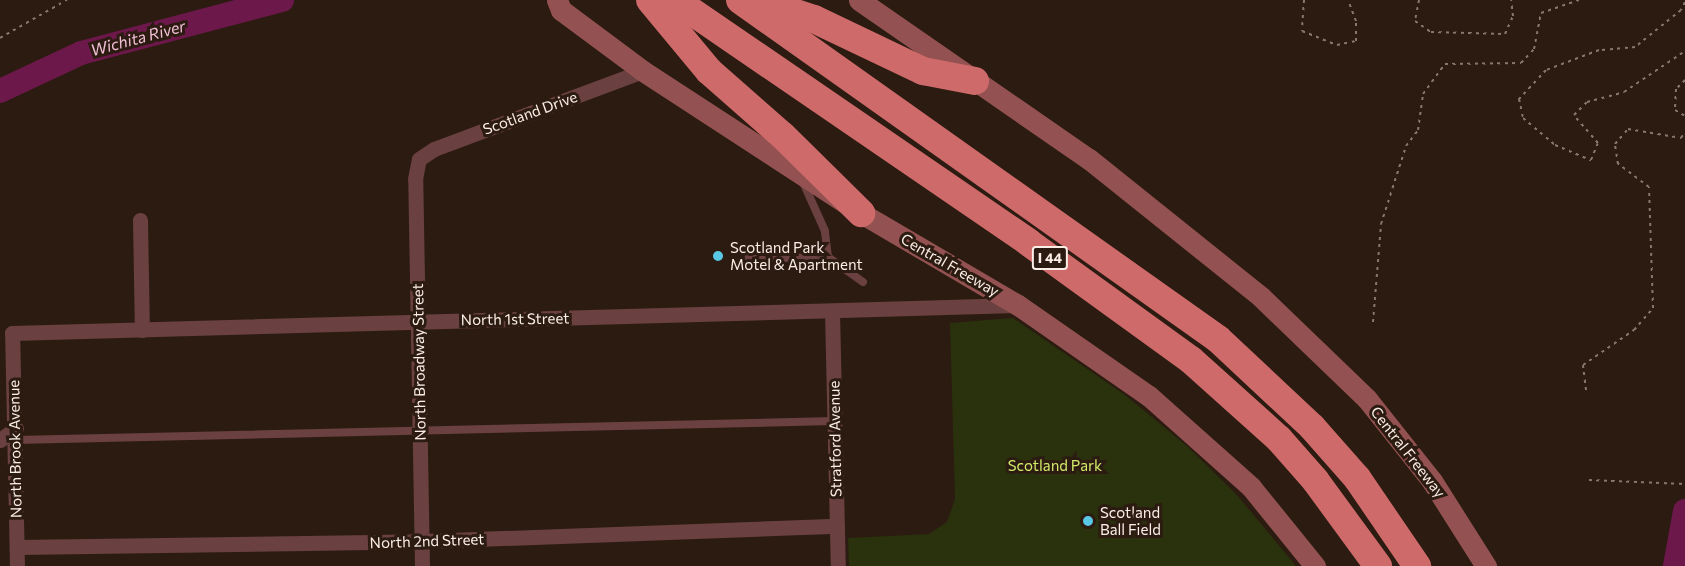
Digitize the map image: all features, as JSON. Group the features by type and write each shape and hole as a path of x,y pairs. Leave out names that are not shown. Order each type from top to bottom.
{"highway":[{"path":"650,0 709,71 783,136 861,213"},
{"name":"I 44","path":"675,0 1028,242 1191,360 1279,439 1378,566"},
{"name":"I 44","path":"740,0 1218,339 1312,427 1357,478 1417,566"},
{"path":"756,0 814,19 923,70 975,81"}],"main road":[{"name":"Central Freeway","path":"557,0 561,10 643,70 861,213 1018,305 1149,396 1219,454 1251,487 1315,566"},
{"name":"Central Freeway","path":"859,0 1089,159 1261,297 1326,357 1367,399 1432,481 1486,566"}],"street":[{"name":"Scotland Drive","path":"419,159 434,148 643,70"},
{"name":"North Broadway Street","path":"419,159 416,179 422,566"},
{"path":"140,220 142,330"},
{"name":"North 1st Street","path":"12,333 1018,305"},
{"name":"Stratford Avenue","path":"832,311 838,566"},
{"name":"North Brook Avenue","path":"12,333 16,434 17,566"},
{"path":"0,440 16,434"},
{"name":"North 2nd Street","path":"17,547 423,542 837,526"}],"lane":[{"path":"799,174 825,231 828,257"},
{"path":"745,259 828,257 863,282"},
{"path":"16,434 419,431 834,421"}],"path":[{"path":"0,38 67,0"},
{"path":"1304,0 1302,31 1338,45 1356,41 1356,21 1348,0"},
{"path":"1419,0 1415,21 1431,32 1505,34 1513,16 1511,0"},
{"path":"1373,322 1381,224 1406,146 1418,130 1423,94 1445,64 1521,63 1534,49 1541,13 1579,0"},
{"path":"1685,2 1681,10 1635,47 1599,50 1546,70 1519,99 1523,118 1555,145 1591,160 1598,143 1574,115 1587,102 1624,92 1685,51"},
{"path":"1685,80 1676,89 1675,110 1685,116"},
{"path":"1586,390 1583,365 1634,330 1653,308 1649,187 1618,164 1615,144 1628,129 1681,138 1685,132"},
{"path":"1589,480 1685,484"}],"green space":[{"name":"Scotland Park","path":"1013,318 1125,395 1187,446 1237,495 1296,566 849,566 848,538 929,534 947,522 955,499 950,323"},
{"path":"1685,511 1685,566 1675,566"}],"waterway":[{"name":"Wichita River","path":"0,91 81,53 282,0"},
{"name":"Wichita River","path":"1675,566 1685,511"}],"place":[{"name":"Scotland Park Motel & Apartment","path":"718,256"},
{"name":"Scotland Ball Field","path":"1088,521"}]}
